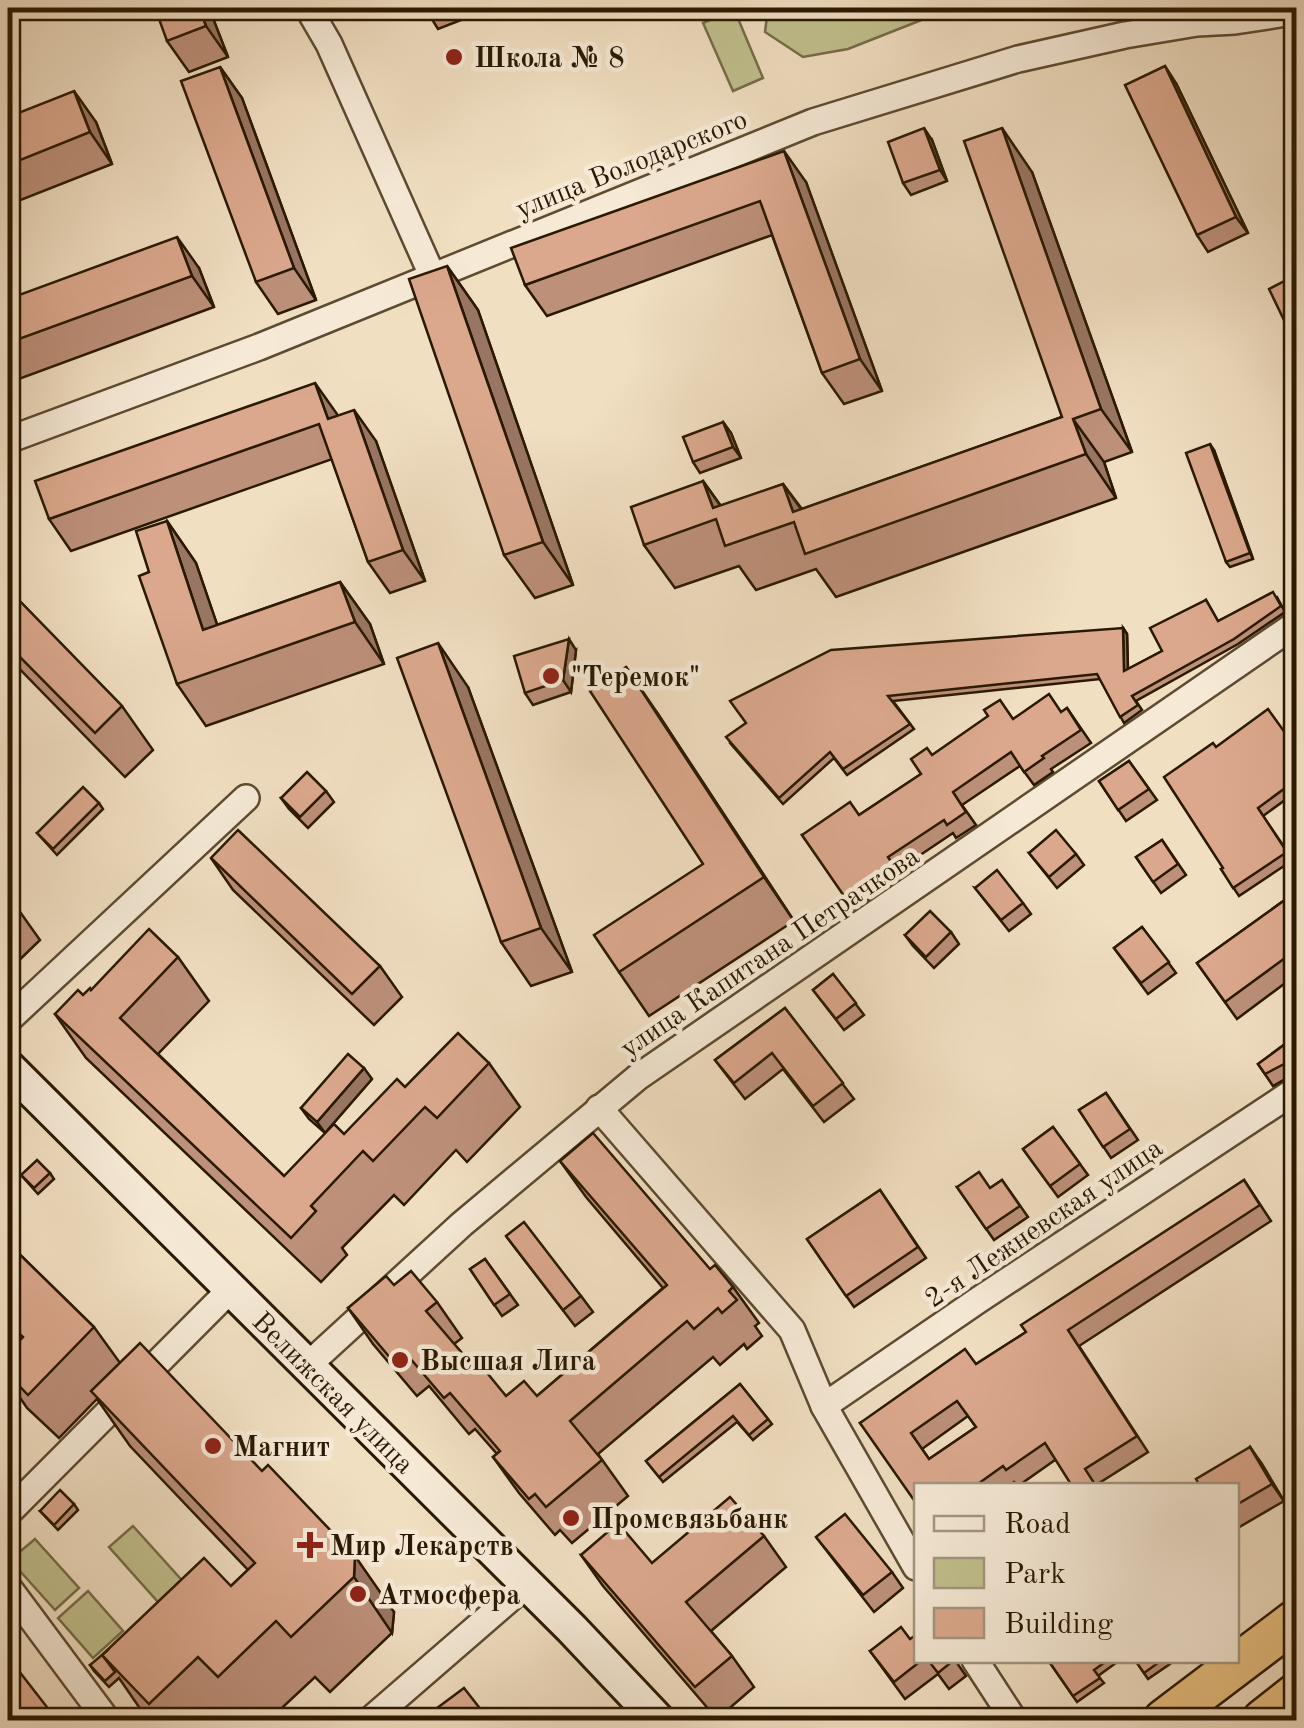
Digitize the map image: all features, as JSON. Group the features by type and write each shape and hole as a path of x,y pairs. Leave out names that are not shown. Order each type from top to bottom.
{"highway":[{"path":"1164,1720 1296,1620"},
{"path":"1263,1720 1296,1694"}],"main road":[{"name":"Велижская улица","path":"8,1067 527,1584 658,1720"}],"street":[{"path":"308,8 329,44 432,275"},
{"name":"улица Володарского","path":"8,440 259,347 814,122 1018,59 1125,35 1296,9"},
{"name":"улица Капитана Петрачкова","path":"307,1366 462,1224 638,1077 1296,624"},
{"path":"8,1020 246,798"},
{"name":"2-я Лежневская улица","path":"824,1406 1296,1090"},
{"path":"600,1108 792,1330 824,1406 914,1563"},
{"path":"8,1512 231,1289"},
{"path":"370,1720 527,1584"},
{"path":"8,1587 106,1720"},
{"path":"977,1663 1014,1720"}],"green space":[{"path":"768,8 952,8 848,49 803,57 765,32"},
{"path":"734,9 763,78 733,91 703,23"},
{"path":"133,1526 206,1607 182,1629 109,1547"},
{"path":"35,1539 79,1588 55,1610 10,1560"},
{"path":"88,1591 123,1631 93,1658 58,1618"}],"building":[{"path":"155,8 199,8 206,26 167,41"},
{"path":"1165,66 1236,217 1197,235 1125,85"},
{"path":"220,67 294,268 256,282 181,81"},
{"path":"74,91 90,132 8,165 8,117"},
{"path":"924,128 940,170 903,183 888,142"},
{"path":"1002,128 1101,409 1073,419 1086,454 805,554 794,522 725,546 716,519 644,545 631,507 703,481 713,508 783,484 793,512 1062,417 964,141"},
{"path":"784,151 860,359 822,373 760,201 525,285 511,248"},
{"path":"177,237 192,276 8,343 8,299"},
{"path":"447,266 543,542 504,555 409,279"},
{"path":"1296,275 1296,345 1269,289"},
{"path":"315,383 328,419 354,410 403,550 368,562 319,424 49,519 35,481"},
{"path":"723,422 733,447 693,462 683,437"},
{"path":"1210,444 1250,553 1226,562 1186,453"},
{"path":"167,521 203,630 340,582 355,622 177,684 139,576 149,572 136,531"},
{"path":"8,589 122,706 95,733 8,645"},
{"path":"1273,592 1281,606 1234,639 1132,696 1138,705 1120,717 1097,674 888,696 910,724 843,769 830,752 779,798 726,737 746,723 730,701 831,650 1123,628 1124,671 1162,651 1150,628 1206,600 1218,621"},
{"path":"569,639 563,680 525,693 514,656"},
{"path":"438,643 541,928 501,942 397,658"},
{"path":"626,667 764,877 619,972 594,935 703,864 590,691"},
{"path":"1049,694 1061,712 1067,708 1081,730 1024,772 1011,752 953,792 966,812 947,825 944,820 888,857 892,863 844,896 802,835 850,802 859,815 921,774 911,759 927,748 932,755 988,716 984,710 1000,700 1013,719"},
{"path":"1268,709 1296,748 1296,780 1258,808 1287,852 1233,888 1164,777 1213,743 1216,747"},
{"path":"1129,761 1149,789 1118,810 1099,781"},
{"path":"307,772 326,791 300,817 281,798"},
{"path":"83,787 99,803 53,849 37,833"},
{"path":"238,830 380,966 352,994 211,858"},
{"path":"1056,830 1076,854 1049,877 1029,853"},
{"path":"1162,840 1178,864 1153,882 1136,857"},
{"path":"997,870 1023,903 1001,920 975,888"},
{"path":"1296,892 1296,950 1225,1002 1197,963"},
{"path":"930,911 951,932 926,957 905,935"},
{"path":"1142,927 1169,962 1141,983 1114,948"},
{"path":"149,929 178,957 120,1018 284,1176 334,1124 344,1134 397,1079 405,1087 458,1033 489,1063 437,1118 425,1107 373,1161 363,1151 311,1206 316,1211 291,1238 55,1014 78,990 83,995 91,990"},
{"path":"833,974 856,1003 836,1019 813,990"},
{"path":"785,1008 843,1083 813,1106 772,1053 734,1083 715,1060"},
{"path":"1296,1036 1296,1066 1286,1063 1265,1074 1258,1064"},
{"path":"348,1054 364,1068 317,1122 301,1108"},
{"path":"1106,1093 1130,1129 1103,1147 1079,1110"},
{"path":"1053,1127 1080,1164 1050,1186 1023,1149"},
{"path":"593,1133 710,1269 715,1265 733,1287 729,1291 737,1300 722,1313 718,1308 694,1329 687,1321 570,1421 602,1460 546,1507 535,1494 529,1499 493,1457 500,1451 450,1393 444,1398 403,1350 392,1360 348,1308 386,1276 394,1285 411,1271 437,1302 426,1311 474,1367 479,1363 506,1396 524,1381 537,1396 667,1285 560,1161"},
{"path":"37,1160 50,1173 34,1188 21,1175"},
{"path":"979,1172 990,1188 1002,1180 1020,1206 986,1229 957,1187"},
{"path":"1244,1180 1260,1205 1068,1330 1137,1436 1085,1469 1094,1483 1070,1483 1045,1443 979,1483 914,1483 914,1500 860,1423 965,1349 976,1364 1026,1332 1021,1325","holes":["957,1401 976,1427 929,1459 911,1433"]},
{"path":"880,1190 918,1247 846,1296 807,1239"},
{"path":"524,1222 581,1296 563,1310 506,1236"},
{"path":"8,1243 94,1327 28,1395 8,1374 8,1353 23,1337 8,1323"},
{"path":"485,1259 510,1294 494,1305 470,1269"},
{"path":"140,1343 262,1471 268,1465 355,1556 354,1577 291,1637 276,1621 218,1677 198,1657 149,1704 102,1655 204,1558 231,1586 255,1563 91,1391"},
{"path":"740,1384 768,1419 749,1435 733,1416 659,1477 646,1461"},
{"path":"1250,1447 1272,1484 1239,1503 1239,1483 1198,1483 1196,1479"},
{"path":"60,1490 74,1504 54,1525 40,1511"},
{"path":"730,1497 764,1536 686,1602 732,1656 695,1687 581,1555 618,1523 652,1563"},
{"path":"845,1514 892,1572 863,1595 816,1537"},
{"path":"901,1627 910,1639 914,1636 914,1663 918,1663 894,1682 870,1651"},
{"path":"109,1649 102,1655 115,1672 105,1681 90,1665"},
{"path":"8,1657 57,1720 8,1720"},
{"path":"930,1663 950,1663 938,1673"},
{"path":"1050,1663 1104,1663 1094,1670 1100,1678 1073,1696"},
{"path":"1137,1663 1158,1663 1144,1673"},
{"path":"464,1688 489,1720 421,1720"}],"place":[{"name":"Школа № 8","path":"454,57"},
{"name":"\"Теремок\"","path":"551,676"},
{"name":"Высшая Лига","path":"400,1360"},
{"name":"Магнит","path":"213,1446"},
{"name":"Промсвязьбанк","path":"571,1518"},
{"name":"Мир Лекарств","path":"310,1545"},
{"name":"Атмосфера","path":"358,1594"}]}
